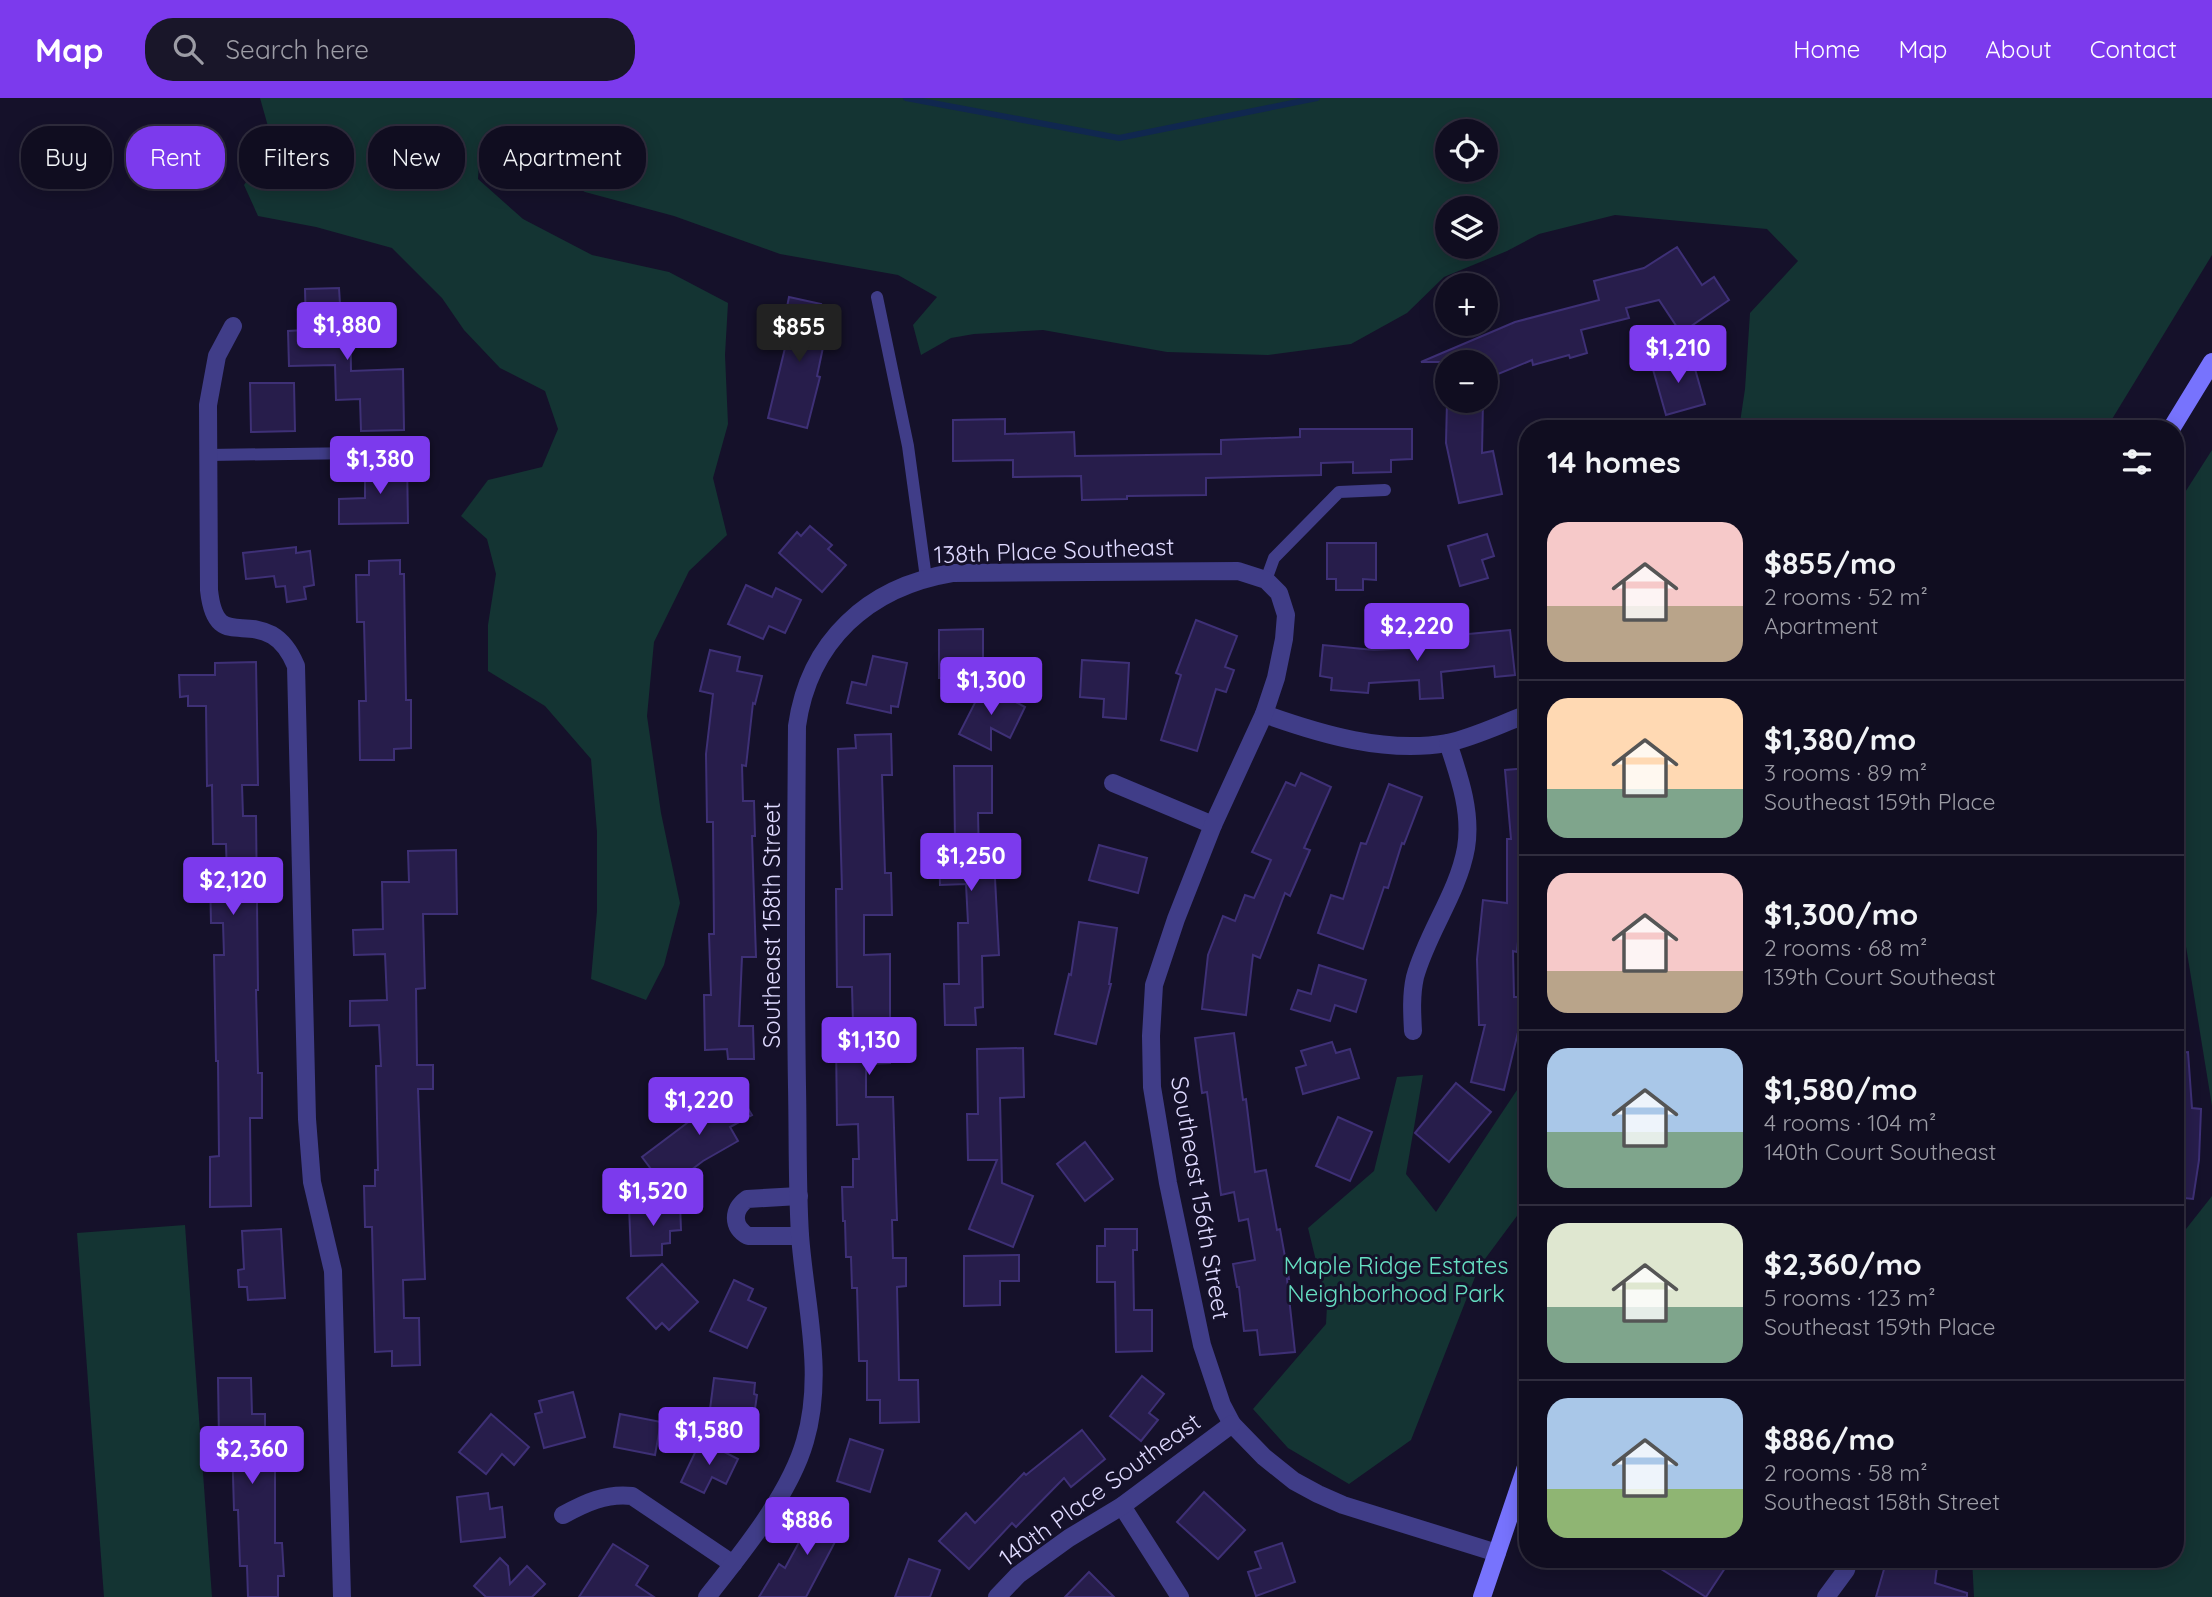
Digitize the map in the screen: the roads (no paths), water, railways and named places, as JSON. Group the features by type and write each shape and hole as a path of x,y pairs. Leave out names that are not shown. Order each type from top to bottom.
{"main road":[{"path":"2177,420 2212,362"},
{"path":"1482,1597 1519,1488"}],"street":[{"path":"233,326 217,356 208,405 209,590 215,617 224,625 272,635 291,654 297,674 307,1119 312,1182 333,1271 342,1597"},
{"name":"138th Place Southeast","path":"797,726 807,681 832,639 867,605 888,593 926,578 952,573 1238,571 1266,580"},
{"name":"Southeast 156th Street","path":"1266,580 1279,593 1284,603 1286,626 1276,678 1264,714 1213,825 1176,919 1154,985 1150,1035 1152,1087 1168,1183 1202,1345 1222,1405 1232,1424 1264,1457 1294,1481 1343,1505 1497,1553"},
{"path":"1264,714 1311,731 1352,740 1402,744 1448,743 1519,717"},
{"name":"Southeast 158th Street","path":"707,1597 781,1493 805,1441 811,1413 814,1364 800,1236 799,1196 795,946 797,726"},
{"path":"1413,1031 1412,1001 1420,961 1461,870 1466,845 1464,796 1448,743"},
{"path":"1113,783 1213,825"},
{"path":"799,1196 747,1199 736,1210 735,1218 737,1226 748,1236 800,1236"},
{"name":"140th Place Southeast","path":"997,1597 1018,1575 1069,1538 1122,1506 1232,1424"},
{"path":"563,1516 601,1497 618,1494 632,1496 733,1564"},
{"path":"1122,1506 1180,1597"},
{"path":"1826,1597 1847,1568"}],"lane":[{"path":"877,297 908,446 926,578"},
{"path":"208,455 360,453"},
{"path":"1266,580 1274,558 1339,492 1385,490"}],"waterway":[{"path":"906,98 1119,138 1317,98"}],"park label":[{"name":"Maple Ridge Estates Neighborhood Park","path":"1396,1280"}]}
